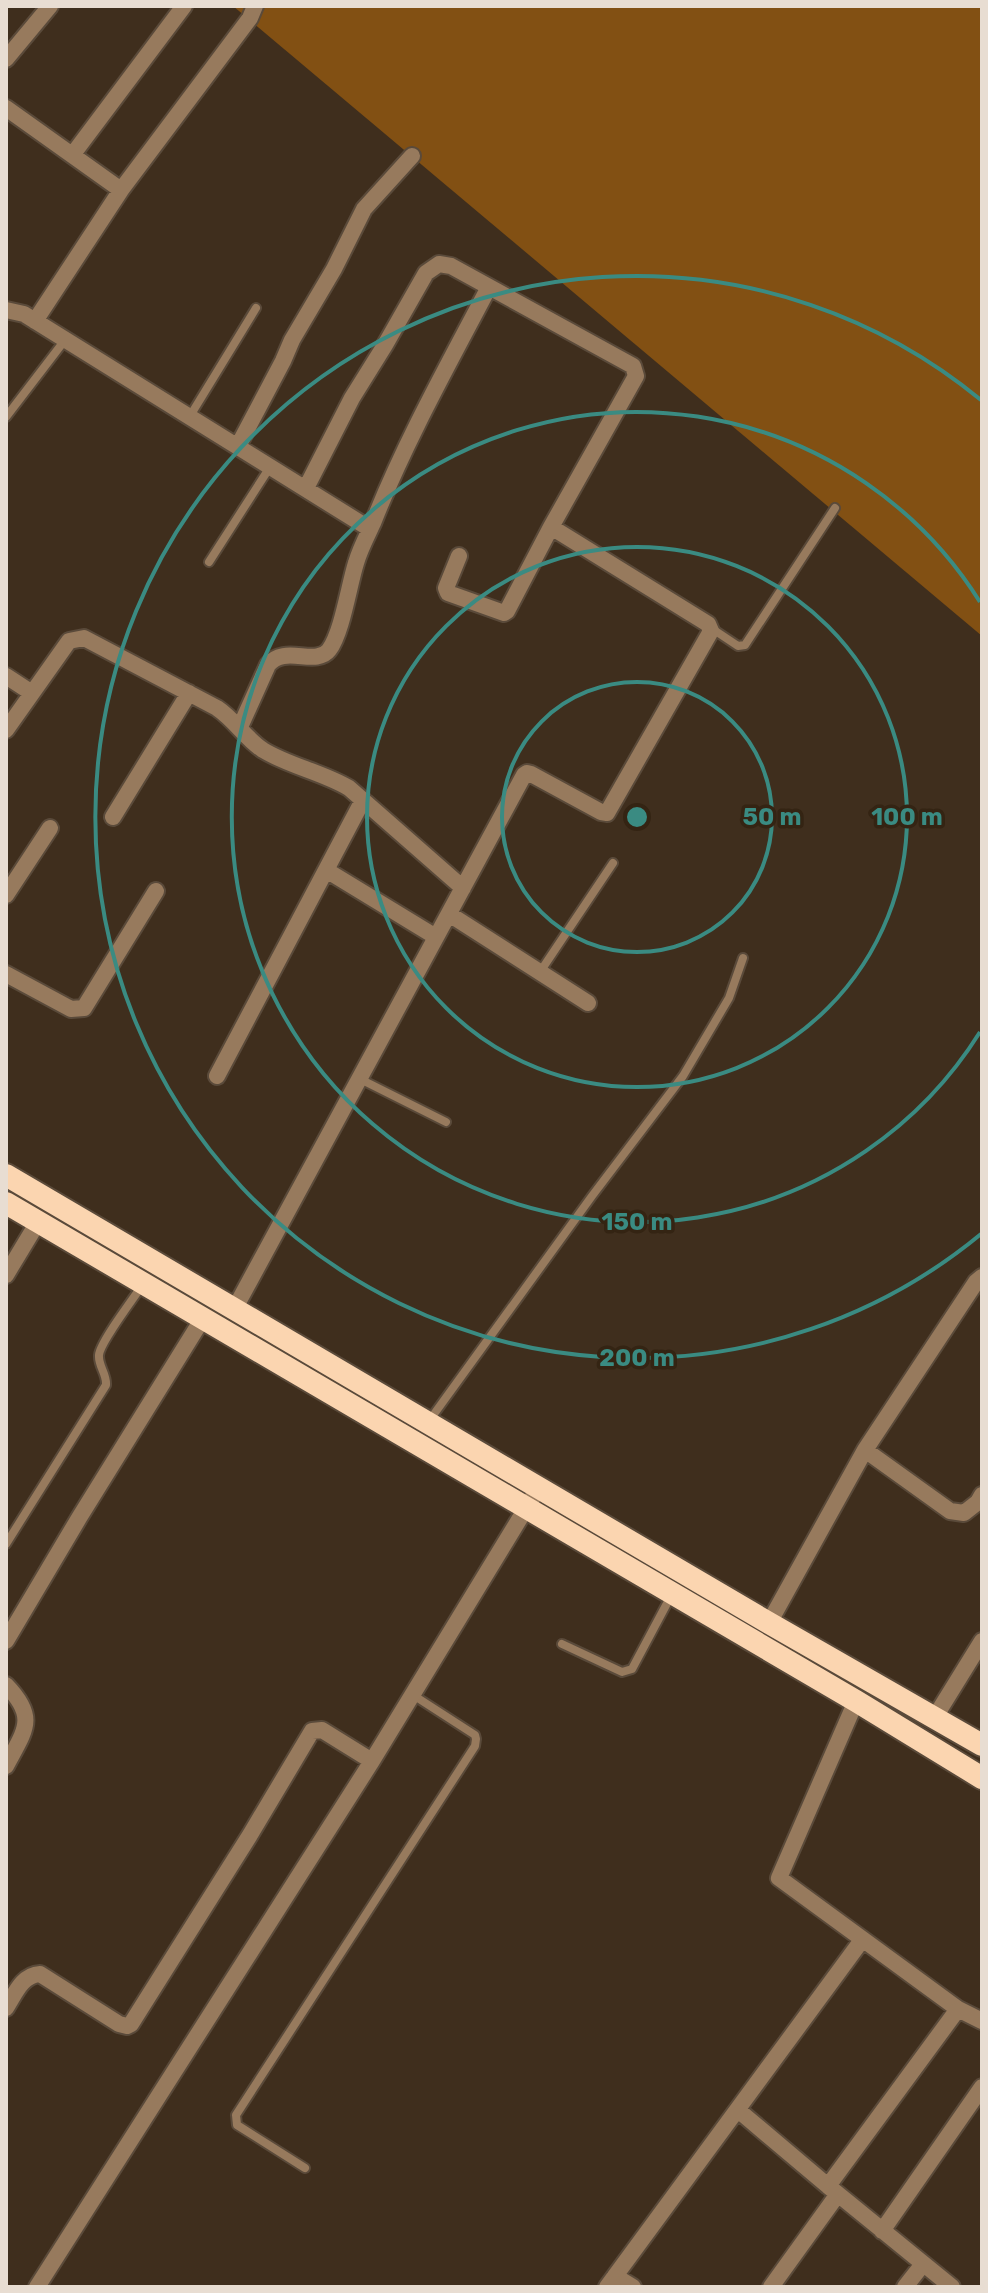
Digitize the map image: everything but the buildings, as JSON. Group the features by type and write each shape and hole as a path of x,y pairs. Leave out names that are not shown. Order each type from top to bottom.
{"highway":[{"path":"6,1175 982,1745"},
{"path":"6,1203 982,1778"}],"street":[{"path":"6,59 50,6"},
{"path":"73,154 184,6"},
{"path":"35,321 121,190 250,18 255,6"},
{"path":"7,111 121,190"},
{"path":"238,446 364,209 412,156"},
{"path":"306,488 352,398 426,273 439,264 451,266 633,366 636,376 507,611 504,613 448,593 446,588 459,556"},
{"path":"240,727 273,658 327,653 345,608 356,563 392,474 489,287"},
{"path":"6,310 24,314 370,529"},
{"path":"235,1308 527,773 607,813 711,631 708,624 551,527"},
{"path":"6,730 69,641 84,638 217,708 263,750 349,788 463,888"},
{"path":"6,676 32,693"},
{"path":"113,817 189,693"},
{"path":"217,1076 363,800"},
{"path":"6,895 50,828"},
{"path":"326,870 436,937"},
{"path":"6,974 71,1009 84,1008 156,891"},
{"path":"449,914 588,1003"},
{"path":"6,1275 38,1222"},
{"path":"769,1623 865,1450 982,1277"},
{"path":"6,1641 203,1318"},
{"path":"865,1450 950,1511 964,1513 982,1495"},
{"path":"37,2287 372,1761 539,1487"},
{"path":"935,1717 982,1641"},
{"path":"6,1685 25,1707 26,1719 23,1734 6,1766"},
{"path":"856,1701 779,1878 958,2009 982,2021"},
{"path":"6,2008 23,1981 40,1974 119,2024 131,2024 312,1731 322,1730 372,1761"},
{"path":"633,2287 611,2282 862,1940"},
{"path":"771,2287 833,2190 958,2009"},
{"path":"882,2231 982,2087"},
{"path":"738,2110 952,2287"},
{"path":"905,2287 923,2264"}],"lane":[{"path":"190,416 256,308"},
{"path":"6,417 65,340"},
{"path":"209,562 271,466"},
{"path":"711,628 738,646 745,645 835,508"},
{"path":"540,972 613,863"},
{"path":"429,1422 683,1076 729,998 743,958"},
{"path":"360,1079 446,1122"},
{"path":"6,1544 106,1385 99,1351 143,1283"},
{"path":"562,1644 627,1672 632,1669 672,1594"},
{"path":"305,2168 237,2125 236,2115 475,1746 475,1735 412,1694"}],"shaded area":[{"path":"233,6 982,6 982,636"}]}
